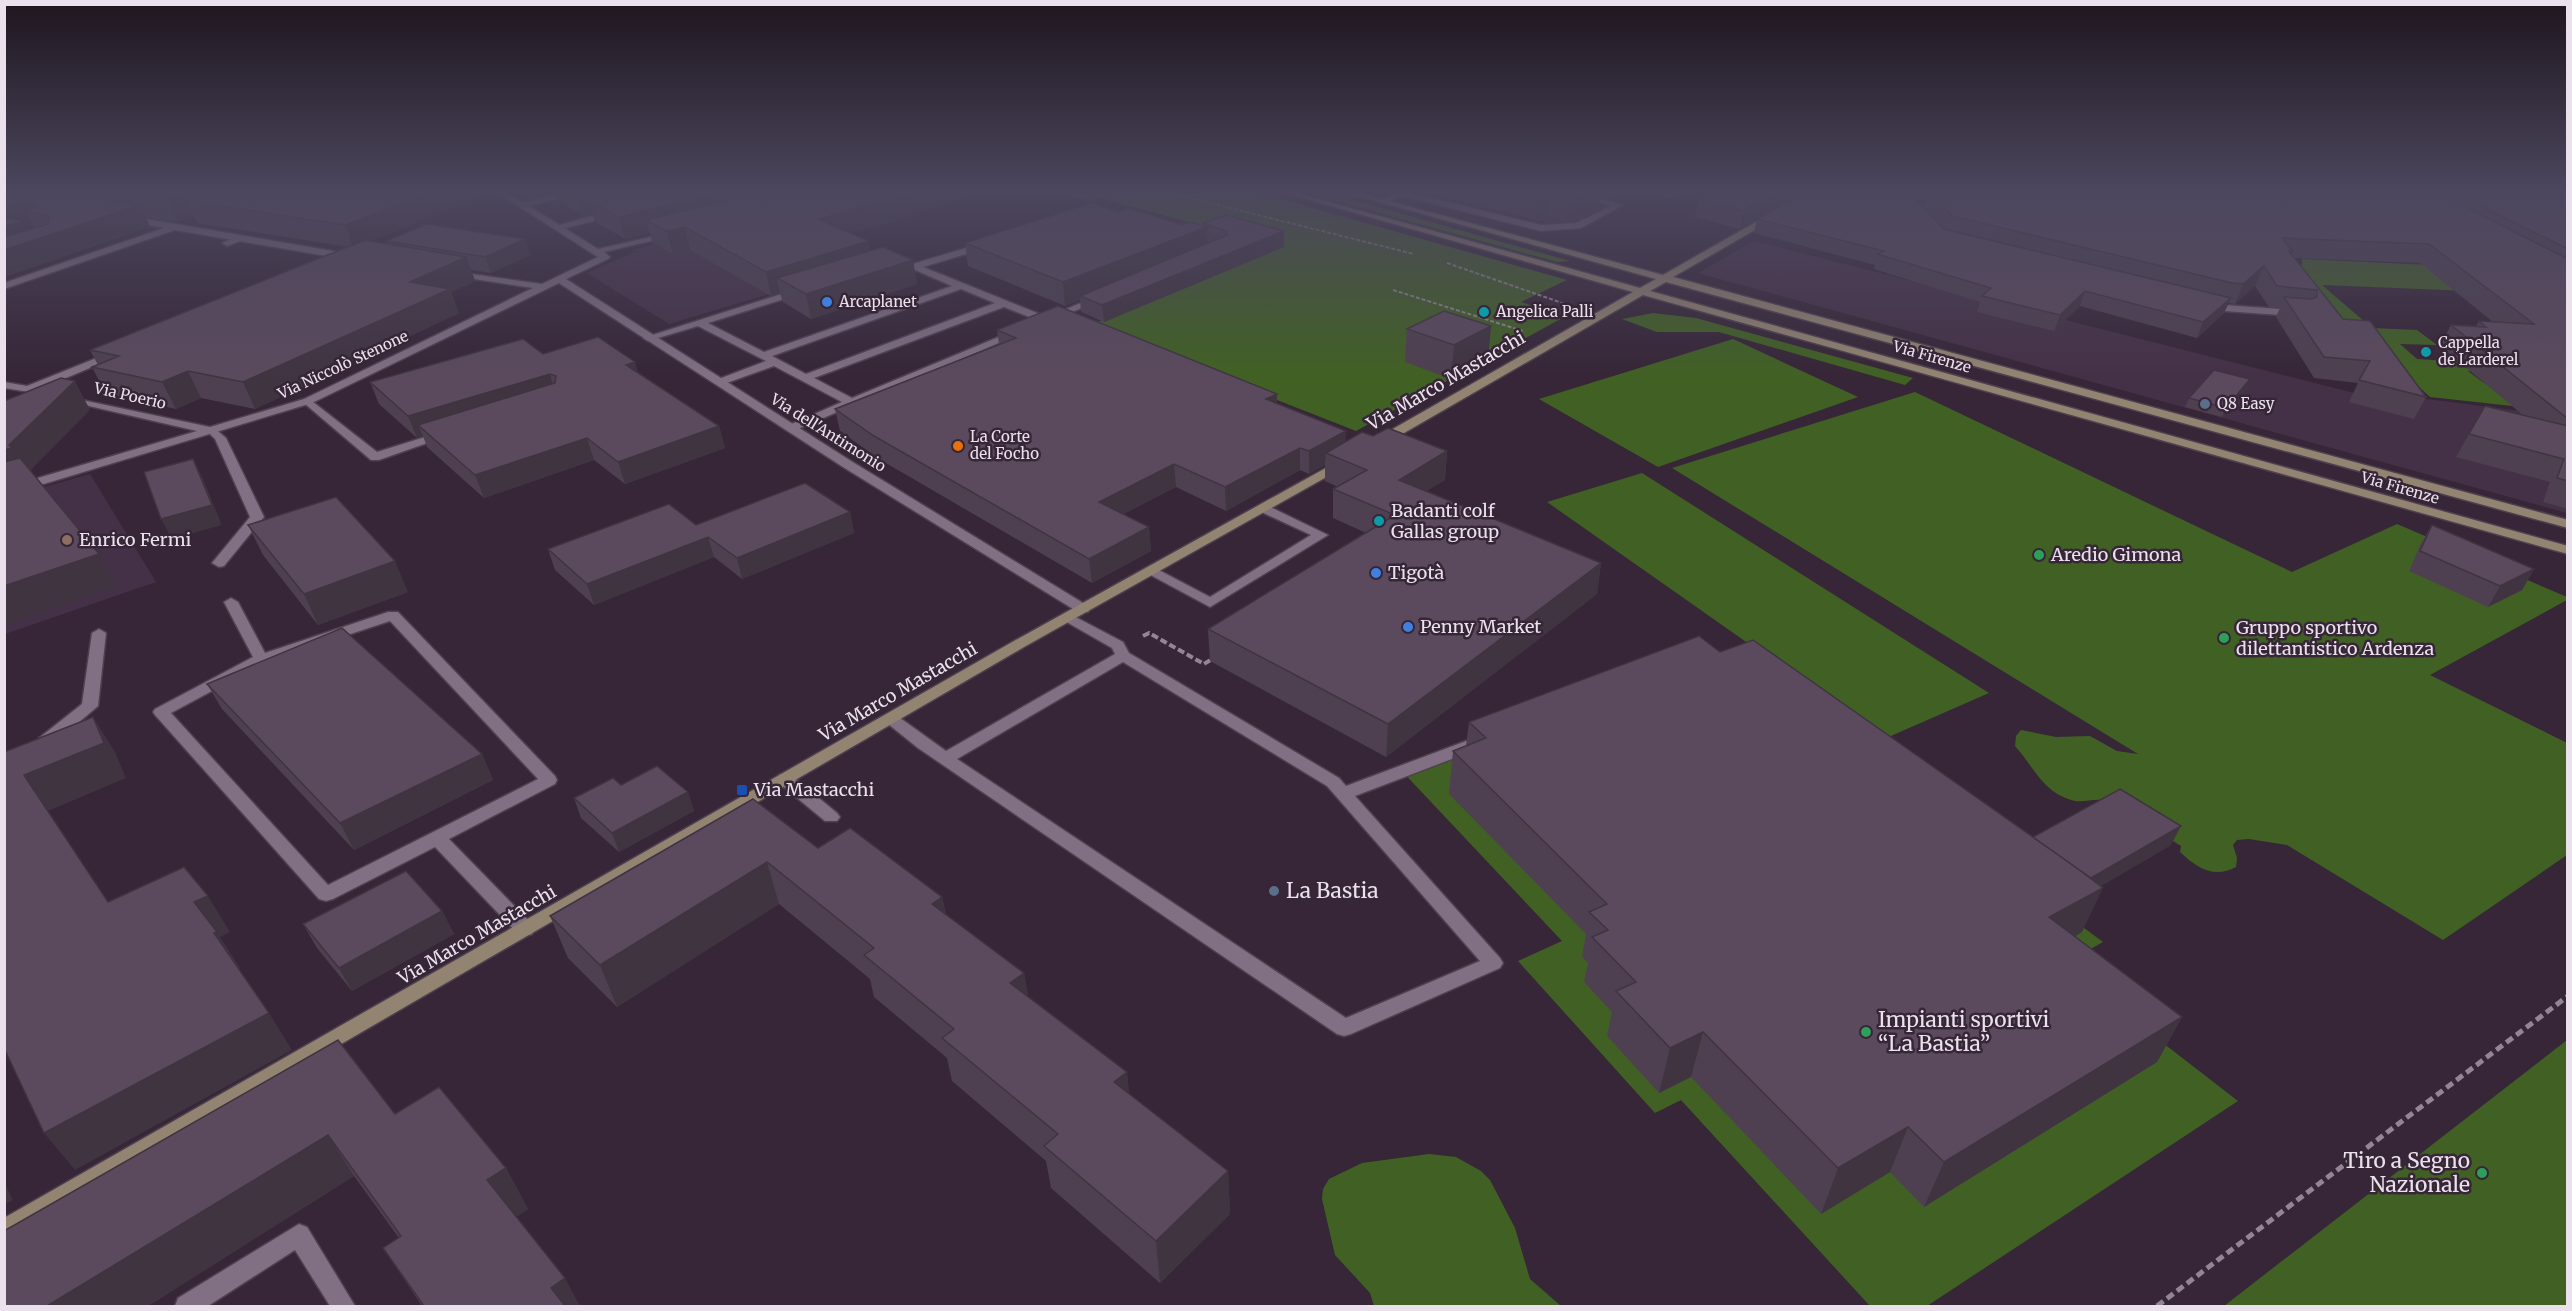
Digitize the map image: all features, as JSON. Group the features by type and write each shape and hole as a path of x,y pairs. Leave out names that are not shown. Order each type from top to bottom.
{"main road":[{"name":"Via Firenze","path":"1507,254 2568,550"},
{"name":"Via Firenze","path":"1578,254 2568,524"},
{"name":"Via Marco Mastacchi","path":"4,1230 785,779 1706,254"}],"street":[{"path":"4,286 96,254"},
{"path":"326,266 353,257 336,254"},
{"name":"Via Niccolò Stenone","path":"4,492 308,401 605,257 602,254"},
{"path":"914,267 956,254"},
{"path":"898,261 1046,320"},
{"path":"441,271 544,287"},
{"name":"Via dell'Antimonio","path":"559,279 648,338 1083,609"},
{"path":"720,382 769,359 962,286"},
{"path":"648,338 810,288"},
{"path":"793,427 1112,293"},
{"path":"2201,302 2224,308 2302,314"},
{"path":"805,378 1004,303"},
{"path":"699,322 852,403"},
{"path":"28,390 127,348"},
{"name":"Via Poerio","path":"4,385 213,431"},
{"path":"308,401 375,457 455,432"},
{"path":"213,431 220,438 257,517 219,563"},
{"path":"1150,571 1210,603 1321,535 1264,508"},
{"path":"231,602 261,659"},
{"path":"393,615 549,780 326,894 161,712 261,659 393,615"},
{"path":"890,719 1344,1028 1493,963 1332,782 1123,656 1118,645 1068,617"},
{"path":"32,748 50,739 90,706 99,633"},
{"path":"946,758 1123,656"},
{"path":"1343,794 1487,740"},
{"path":"785,779 831,817"},
{"path":"437,838 525,929"},
{"path":"187,1306 299,1234 343,1306"}],"path":[{"path":"1440,261 1577,308"},
{"path":"1393,290 1556,340"},
{"path":"1149,643 1140,638 1149,633 1204,664 1221,654"},
{"path":"2157,1306 2568,996"}],"shaded area":[{"path":"629,254 842,254 865,265 669,324 587,273"},
{"path":"1731,254 1806,254 2374,398 2380,393 2567,417 2567,513 1698,273"},
{"name":"Enrico Fermi","path":"90,474 156,582 5,634 5,498"}],"green space":[{"path":"1263,254 1476,254 1567,280 1521,302 1566,316 1356,431 1088,326"},
{"path":"1529,254 1546,254 1570,261 1557,262"},
{"path":"2302,259 2430,265 2495,292 2322,285 2372,328 2417,330 2437,345 2400,344 2417,359 2494,364 2502,372 2468,371 2484,383 2548,387 2567,412 2430,397 2301,281"},
{"path":"1653,313 1696,318 1913,378 1905,385 1719,332 1657,332 1622,319"},
{"path":"1733,339 1858,397 1658,467 1539,399"},
{"name":"Gruppo sportivo dilettantistico Ardenza","path":"1915,392 2292,572 2397,524 2567,597 2567,600 2430,675 2567,743 2567,855 2443,940 2287,845 2249,839 2237,840 2233,845 2237,858 2236,867 2213,872 2199,867 2180,852 2181,846 2108,801 2076,801 2053,791 2039,778 2015,746 2016,736 2021,730 2056,737 2090,736 2117,751 2138,754 1672,468"},
{"path":"1642,473 1989,693 1884,739 1547,502"},
{"name":"Impianti sportivi “La Bastia”","path":"1710,651 2103,942 2062,965 2238,1101 1927,1306 1870,1306 1681,1100 1655,1113 1518,961 1562,941 1398,767"},
{"name":"Tiro a Segno Nazionale","path":"2567,1040 2567,1306 2224,1306"},
{"path":"1429,1154 1456,1157 1481,1171 1490,1180 1515,1228 1530,1279 1561,1306 1374,1306 1370,1293 1335,1255 1322,1199 1323,1189 1329,1179 1362,1163"}],"building":[{"path":"330,254 449,254 466,257 410,282 450,289 243,382 188,371 162,382 92,367 119,356 90,350"},
{"path":"468,254 491,254 485,257"},
{"path":"734,254 825,254 766,272"},
{"path":"858,254 900,254 913,260 806,294 777,278"},
{"path":"993,254 1136,254 1063,282"},
{"path":"1181,254 1227,254 1102,305 1080,296"},
{"path":"1878,254 2049,254 2231,298 2203,322 2085,291 2060,315 1982,296 1991,288"},
{"path":"2112,254 2292,254 2343,319 2370,321 2426,397 2359,380 2370,361 2324,357 2284,297 2312,299 2317,297 2317,290 2277,286 2264,266 2243,284"},
{"path":"2442,254 2558,254 2568,259 2568,419 2451,325 2486,327 2479,321 2534,324"},
{"path":"1058,306 1277,394 1266,399 1346,431 1309,451 1300,448 1225,487 1174,464 1099,502 1149,527 1089,559 874,436 835,409 1016,338 997,330"},
{"path":"1444,311 1491,326 1454,345 1407,329"},
{"path":"598,337 635,362 626,365 719,426 618,462 587,438 475,475 418,425 555,383 556,376 550,374 408,416 370,382 523,339 543,354"},
{"path":"2214,370 2250,379 2226,408 2189,398"},
{"path":"61,378 75,381 9,445 12,448 4,450 4,401"},
{"path":"2485,406 2568,426 2568,481 2557,478 2564,459 2469,434"},
{"name":"Penny Market","path":"1388,428 1447,451 1399,480 1601,563 1388,724 1208,629 1395,515 1333,489 1367,470 1326,453 1362,432 1373,436"},
{"path":"20,458 99,554 4,586 4,462"},
{"path":"193,459 212,505 161,519 144,472"},
{"path":"805,483 850,512 737,558 708,537 587,584 548,549 669,504 696,525"},
{"path":"336,497 395,561 304,594 248,525"},
{"path":"2432,525 2534,569 2500,586 2420,551"},
{"path":"342,628 482,754 340,823 207,684"},
{"name":"Impianti sportivi “La Bastia”","path":"1699,636 1720,652 1753,640 2103,888 2049,917 2182,1017 1944,1162 1908,1127 1838,1168 1703,1032 1670,1048 1616,991 1636,982 1592,937 1608,930 1589,912 1607,904 1453,751 1486,738 1469,722"},
{"path":"93,717 104,743 24,775 108,902 184,867 208,896 194,902 217,932 214,933 269,1013 44,1133 4,1048 4,752"},
{"path":"657,766 688,792 612,833 574,798 613,778 621,785"},
{"path":"2120,789 2181,826 2091,878 2033,837"},
{"path":"753,799 818,848 850,828 942,897 932,904 1024,973 1010,983 1127,1072 1114,1082 1228,1171 1156,1241 1044,1146 1058,1134 942,1038 954,1029 864,955 874,948 767,862 600,965 550,916"},
{"path":"406,871 442,911 339,968 303,924"},
{"path":"338,1040 395,1114 439,1087 506,1168 487,1180 565,1278 551,1288 565,1306 424,1306 383,1248 401,1236 328,1135 47,1306 4,1306 4,1231"}],"place":[{"name":"Arcaplanet","path":"827,302"},
{"name":"Angelica Palli","path":"1484,312"},
{"name":"Cappella de Larderel","path":"2426,352"},
{"name":"Q8 Easy","path":"2205,404"},
{"name":"La Corte del Focho","path":"958,446"},
{"name":"Badanti colf Gallas group","path":"1379,521"},
{"name":"Enrico Fermi","path":"67,540"},
{"name":"Aredio Gimona","path":"2039,555"},
{"name":"Tigotà","path":"1376,573"},
{"name":"Penny Market","path":"1408,627"},
{"name":"Gruppo sportivo dilettantistico Ardenza","path":"2224,638"},
{"name":"Via Mastacchi","path":"742,790"},
{"name":"La Bastia","path":"1274,891"},
{"name":"Impianti sportivi “La Bastia”","path":"1866,1032"},
{"name":"Tiro a Segno Nazionale","path":"2482,1173"}]}
